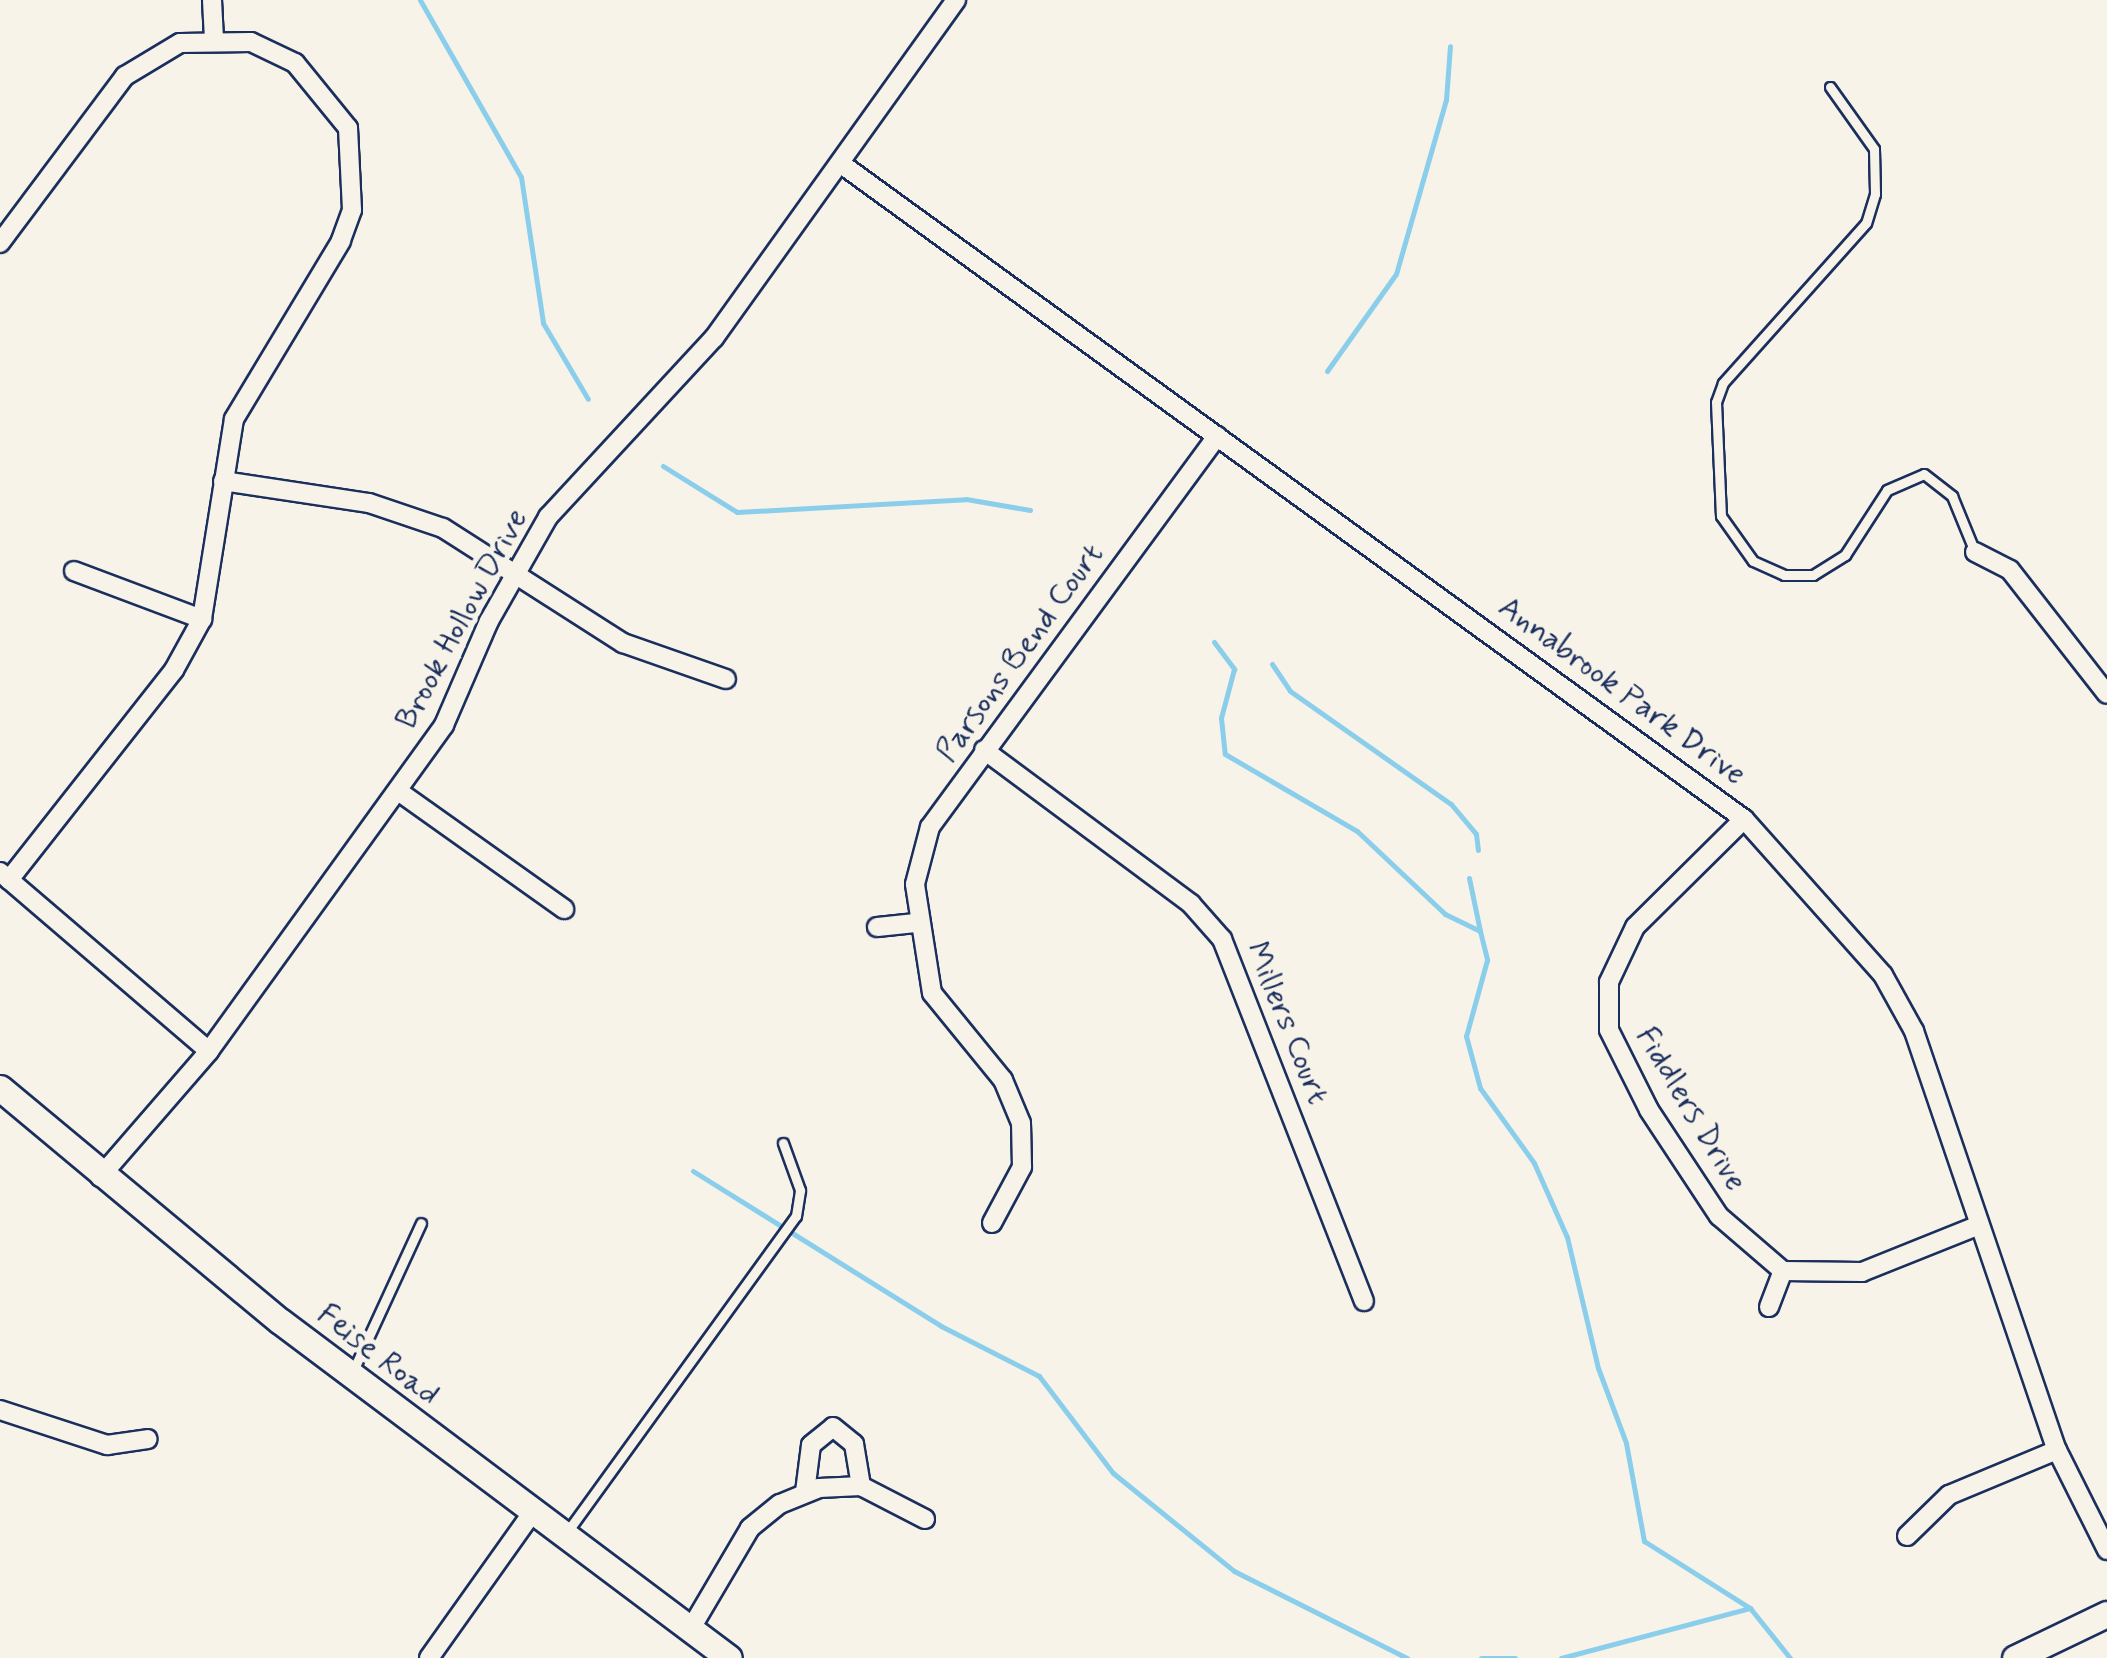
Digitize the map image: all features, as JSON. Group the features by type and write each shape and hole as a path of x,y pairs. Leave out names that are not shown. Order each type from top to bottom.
{"main road":[{"name":"Feise Road","path":"0,1088 100,1177 351,1376 730,1658"},
{"path":"2015,1658 2107,1614"}],"street":[{"path":"212,0 214,40"},
{"name":"Brook Hollow Drive","path":"100,1177 209,1051 444,725 516,570 578,481 714,338 956,0"},
{"path":"0,243 125,76 180,43 251,42 294,63 348,128 354,159 341,241 247,392 223,482 202,619 110,758 5,876 209,1051"},
{"name":"Annabrook Park Drive","path":"840,163 1744,819 1883,975 1914,1030 1977,1226 2056,1450 2107,1550"},
{"name":"Parsons Bend Court","path":"992,1223 1022,1167 1021,1124 1003,1080 932,993 916,923 915,884 930,827 1217,436"},
{"path":"223,482 369,503 443,528 516,570 623,643 726,678"},
{"path":"1975,552 2010,570 2107,694"},
{"path":"74,571 202,619"},
{"name":"Millers Court","path":"984,750 1190,904 1222,939 1364,1302"},
{"path":"398,791 564,909"},
{"name":"Fiddlers Drive","path":"1744,819 1635,927 1609,982 1609,1030 1649,1110 1719,1216 1783,1271"},
{"path":"877,927 916,923"},
{"path":"1769,1308 1783,1271 1862,1272 1977,1226"},
{"path":"0,1410 106,1444 148,1439"},
{"path":"805,1492 811,1445 832,1427 854,1444 861,1486"},
{"path":"1908,1536 1949,1495 2056,1450"},
{"path":"690,1630 750,1528 805,1492 861,1486 926,1518"},
{"path":"429,1658 532,1513"}],"lane":[{"path":"1830,87 1874,150 1874,194 1866,223 1723,383 1716,421 1721,516 1753,561 1784,575 1813,575 1845,555 1887,490 1924,474 1952,496 1975,552"},
{"path":"565,1536 796,1216 800,1190 783,1143"},
{"path":"351,1376 421,1223"}],"waterway":[{"path":"420,0 521,177 543,323 588,399"},
{"path":"1327,371 1396,274 1446,100 1450,46"},
{"path":"663,466 737,512 966,499 1030,510"},
{"path":"1214,642 1234,669 1221,718 1225,754 1357,831 1445,914 1480,931 1487,960 1466,1036 1480,1088 1534,1163 1567,1237 1598,1368 1626,1443 1644,1541 1750,1608 1790,1658"},
{"path":"1272,664 1290,691 1451,804 1476,834 1478,850"},
{"path":"1469,878 1480,931"},
{"path":"693,1171 941,1326 1039,1376 1113,1473 1234,1571 1407,1658"},
{"path":"1561,1658 1750,1608"},
{"path":"1481,1658 1515,1658"}]}
